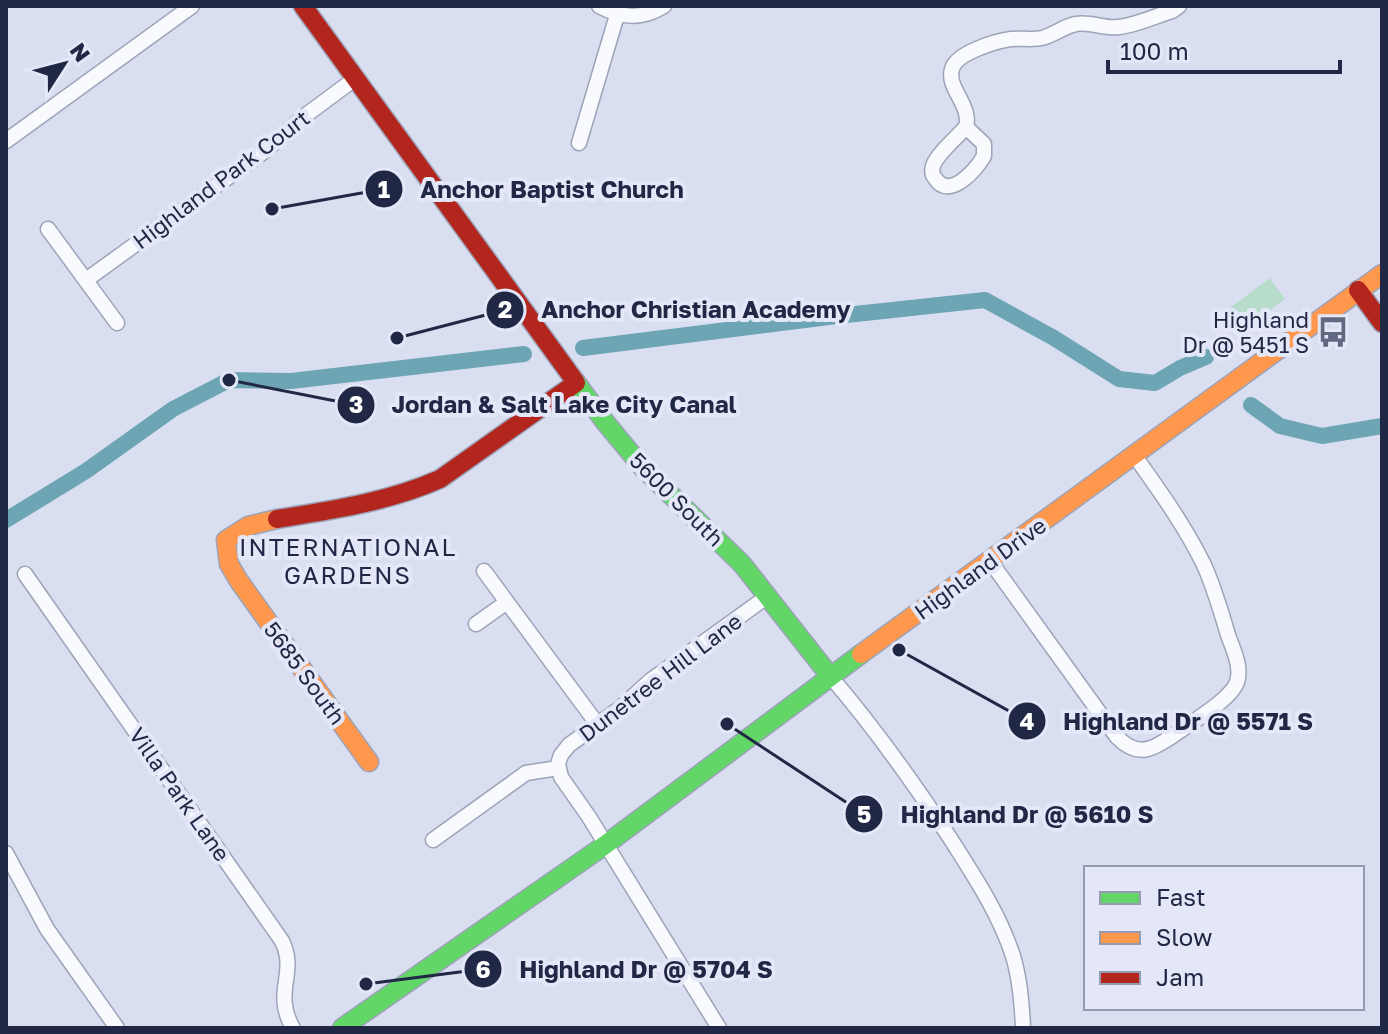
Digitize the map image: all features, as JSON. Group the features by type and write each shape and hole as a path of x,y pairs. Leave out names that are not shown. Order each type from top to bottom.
{"main road":[{"name":"5600 South","path":"303,6 576,383 635,459 727,548 830,676"},
{"name":"Highland Drive","path":"342,1028 605,845 830,676 1382,274"},
{"path":"1358,290 1382,323"},
{"name":"5685 South","path":"369,762 239,581 229,564 226,540 248,526 264,521 390,498 422,489 576,383"}],"street":[{"path":"6,141 192,6"},
{"path":"599,6 617,15 633,16 664,6"},
{"path":"966,127 967,113 951,73 954,64 962,57 1004,41 1045,37 1072,24 1106,28 1124,26 1179,6"},
{"path":"579,143 617,15"},
{"name":"Highland Park Court","path":"86,280 266,150 356,78"},
{"path":"48,229 117,323"},
{"path":"990,561 1117,737 1126,745 1137,750 1153,748 1224,699 1236,685 1239,673 1210,579 1174,512 1134,455"},
{"path":"484,571 598,725"},
{"name":"Villa Park Lane","path":"25,574 282,941 288,955 283,1004 293,1028"},
{"name":"Dunetree Hill Lane","path":"558,768 566,748 625,705 644,685 768,596"},
{"path":"476,624 507,602"},
{"path":"830,676 879,736 990,902 1006,936 1017,971 1023,1028"},
{"path":"433,840 526,773 558,768 719,1028"},
{"path":"6,853 41,919 117,1028"}],"green space":[{"path":"1270,278 1285,299 1241,332 1226,311"}],"waterway":[{"path":"583,348 985,300 1119,379 1155,383 1206,357"},
{"path":"6,520 86,471 173,409 229,380 291,381 524,354"},
{"path":"1251,405 1280,426 1322,436 1382,426"}],"traffic: fast":[{"path":"575,381 644,469 742,564 830,676"},
{"path":"342,1028 605,845 861,654"}],"traffic: slow":[{"path":"861,654 1382,274"},
{"path":"277,519 248,526 226,540 229,564 369,762"}],"traffic: jam":[{"path":"303,6 575,381"},
{"path":"1358,290 1382,323"},
{"path":"277,519 380,499 440,479 576,383"}],"place":[{"name":"Anchor Baptist Church","path":"272,209"},
{"name":"Highland Dr @ 5451 S","path":"1333,332"},
{"name":"Anchor Christian Academy","path":"397,338"},
{"name":"Jordan & Salt Lake City Canal","path":"229,380"},
{"name":"Highland Dr @ 5571 S","path":"899,650"},
{"name":"Highland Dr @ 5610 S","path":"727,724"},
{"name":"Highland Dr @ 5704 S","path":"366,984"}],"district":[{"name":"INTERNATIONAL GARDENS","path":"348,560"}]}
